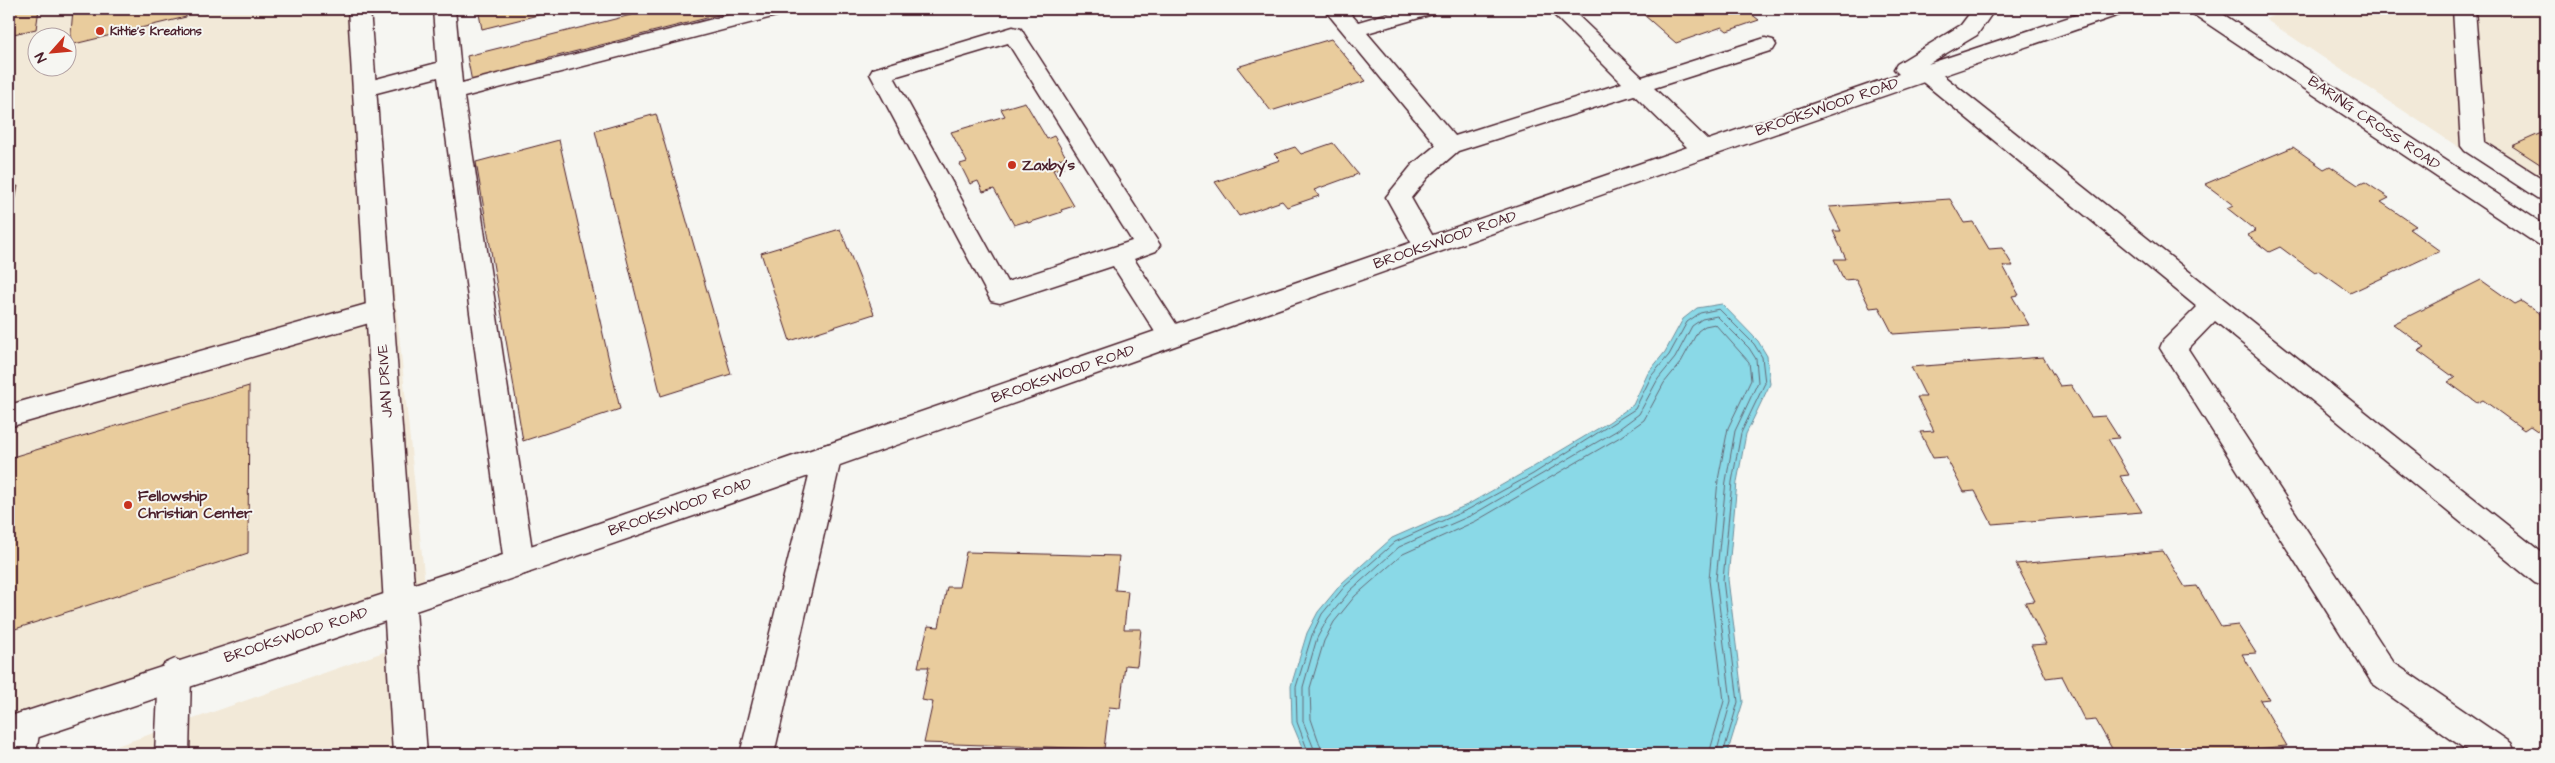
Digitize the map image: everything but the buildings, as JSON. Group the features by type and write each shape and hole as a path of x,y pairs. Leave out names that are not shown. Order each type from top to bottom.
{"street":[{"name":"JAN DRIVE","path":"359,9 410,754"},
{"path":"444,9 448,67 519,563"},
{"path":"452,93 776,9"},
{"path":"1335,9 1450,146"},
{"path":"1353,30 1424,9"},
{"path":"1559,9 1704,150"},
{"path":"1856,98 1969,30 1984,9"},
{"name":"BROOKSWOOD ROAD","path":"17,738 175,674 519,563 2114,9"},
{"name":"BARING CROSS ROAD","path":"2202,9 2546,238"},
{"path":"2464,9 2473,146 2546,192"},
{"path":"1013,34 1146,246 1119,255 1000,294 881,74 1013,34"},
{"path":"1426,247 1398,197 1420,172 1450,146 1765,45"},
{"path":"365,89 448,67"},
{"path":"1927,74 2546,574"},
{"path":"1119,255 1171,336"},
{"path":"2214,306 2173,348 2383,674 2499,754"},
{"path":"9,416 381,310"},
{"path":"757,754 828,456"},
{"path":"172,754 175,674"}],"shaded area":[{"path":"9,9 365,9 426,593 9,737"},
{"path":"2291,9 2546,9 2546,205 2265,19"},
{"path":"415,641 425,754 94,754"}],"water":[{"path":"1722,304 1758,341 1767,356 1770,384 1746,434 1737,482 1728,579 1743,702 1727,754 1305,754 1292,723 1291,686 1307,633 1318,612 1342,583 1392,538 1467,505 1609,422 1633,405 1648,373 1665,352 1683,319 1697,308"}],"place":[{"name":"Kittie's Kreations","path":"100,31"},
{"name":"Zaxby's","path":"1012,165"},
{"name":"Fellowship Christian Center","path":"128,505"}]}
